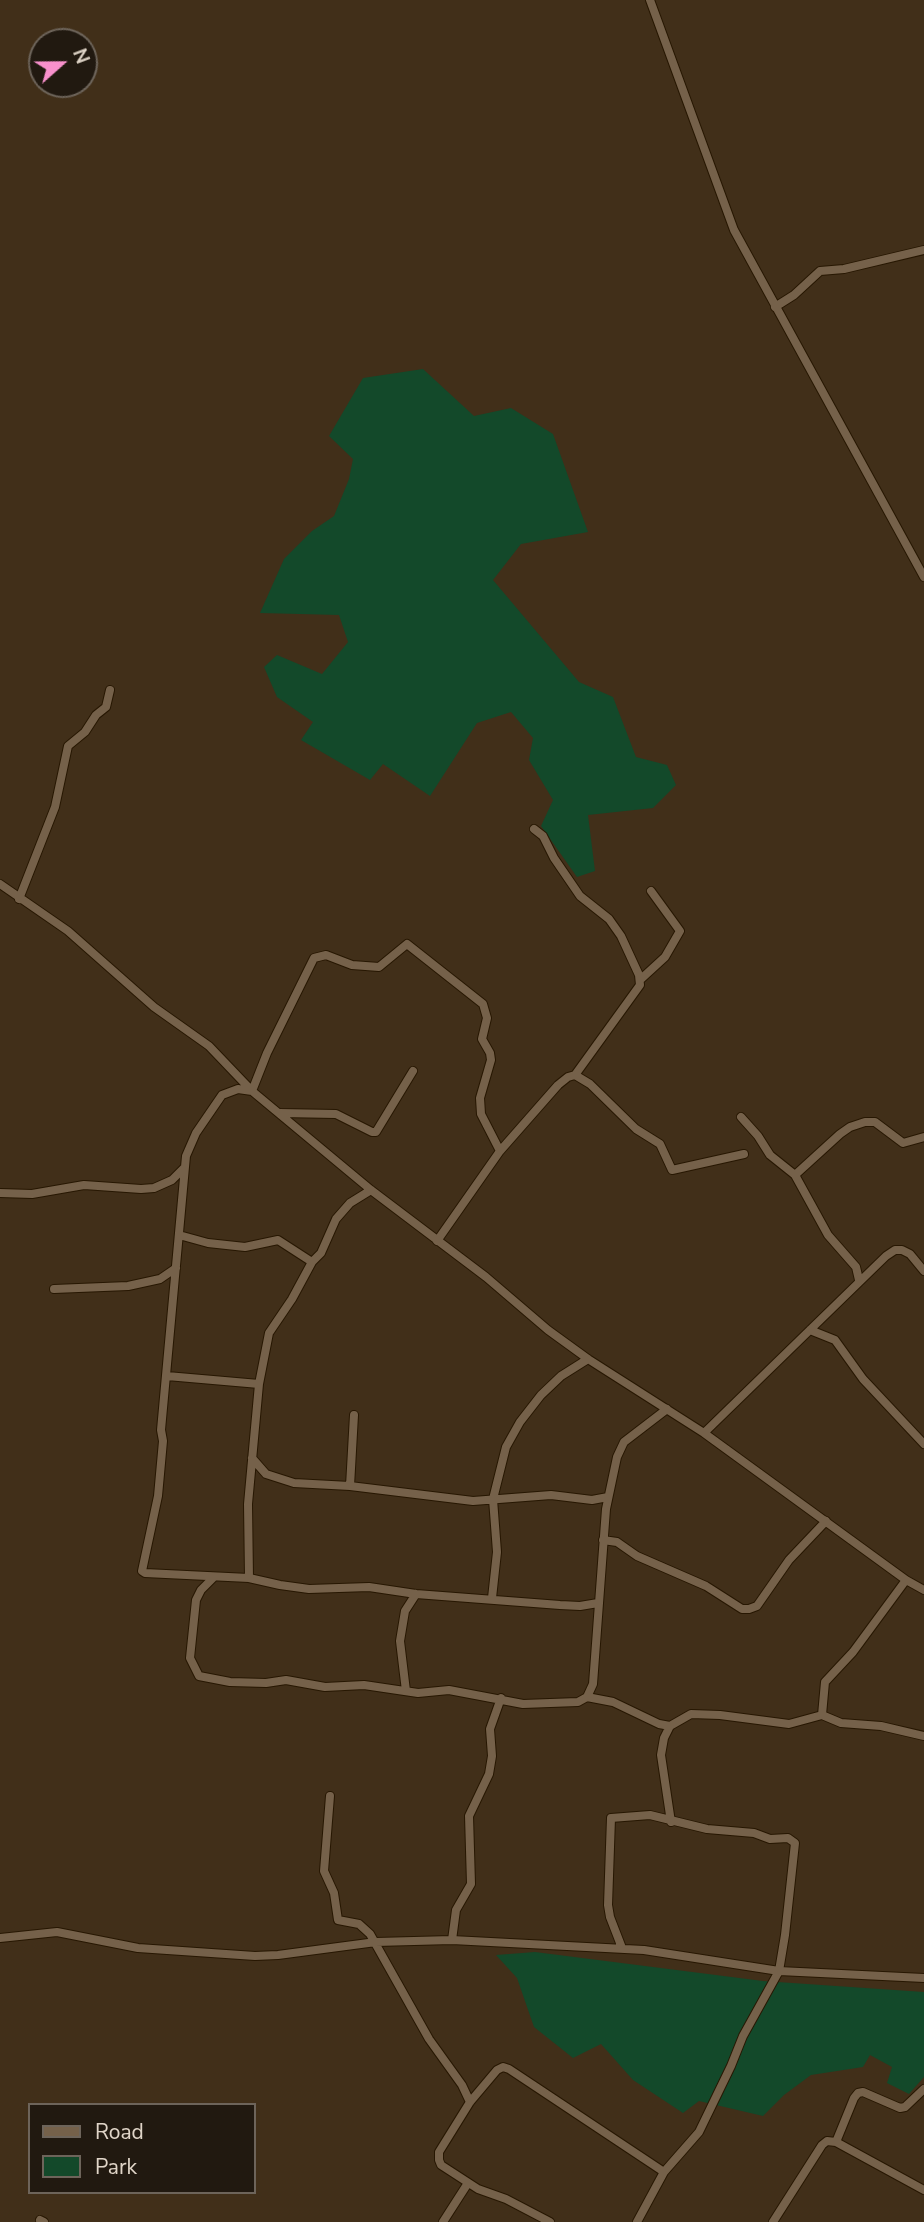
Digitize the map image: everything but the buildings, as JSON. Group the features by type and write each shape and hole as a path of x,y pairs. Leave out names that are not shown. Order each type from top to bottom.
{"street":[{"path":"650,0 734,230 924,577"},
{"path":"775,307 794,295 820,271 844,269 924,250"},
{"path":"19,899 55,807 68,746 85,732 96,715 106,707 110,690"},
{"path":"534,830 543,836 554,858 580,896 612,923 641,979"},
{"path":"0,884 68,931 154,1007 209,1046 252,1091 371,1190 588,1359 704,1433 906,1580 924,1590"},
{"path":"437,1241 500,1151 558,1085 575,1075 636,991 641,979 665,957 680,931 651,891"},
{"path":"252,1091 267,1053 314,958 326,955 352,965 379,967 407,944 487,1010 482,1039 491,1060 480,1105 484,1122 498,1143 500,1151"},
{"path":"279,1113 335,1114 376,1132 413,1071"},
{"path":"575,1075 590,1084 636,1129 660,1144 672,1170 744,1154"},
{"path":"252,1091 238,1089 222,1095 188,1148 166,1376 158,1496 142,1571 249,1578 279,1586 309,1589 369,1587 416,1594 570,1605 598,1603"},
{"path":"741,1117 758,1136 770,1156 795,1175 828,1235 856,1267 859,1280"},
{"path":"795,1175 840,1134 858,1124 875,1122 902,1143 924,1137"},
{"path":"0,1193 32,1194 84,1185 154,1188 172,1180 184,1168"},
{"path":"249,1578 248,1504 259,1384 270,1333 312,1262 321,1253 341,1211 371,1190"},
{"path":"179,1235 208,1243 245,1247 278,1240 312,1262"},
{"path":"704,1433 859,1280 895,1250 910,1254 924,1271"},
{"path":"54,1289 128,1286 160,1279 176,1268"},
{"path":"810,1330 835,1340 863,1379 924,1444"},
{"path":"492,1598 497,1552 493,1499 506,1447 520,1422 553,1383 568,1370 588,1359"},
{"path":"166,1376 259,1384"},
{"path":"587,1697 594,1675 608,1497 621,1448 667,1409"},
{"path":"350,1486 354,1415"},
{"path":"252,1458 259,1469 276,1479 294,1483 350,1486 473,1502 551,1495 592,1500 608,1497"},
{"path":"603,1540 617,1542 636,1556 706,1586 742,1609 749,1609 757,1606 782,1569 826,1521"},
{"path":"214,1577 201,1590 196,1600 190,1658 199,1676 230,1682 266,1683 286,1679 325,1687 352,1684 418,1693 449,1690 532,1704 578,1702 587,1697 613,1702 659,1724 670,1726"},
{"path":"821,1715 825,1682 861,1642 906,1580"},
{"path":"406,1691 400,1641 405,1611 416,1594"},
{"path":"452,1940 456,1910 471,1884 469,1816 489,1774 492,1756 490,1729 501,1698"},
{"path":"671,1822 661,1755 664,1738 670,1726 691,1714 789,1724 821,1715 836,1722 891,1727 924,1736"},
{"path":"330,1796 324,1871 334,1893 338,1920 365,1927 376,1942 429,2039 447,2068 462,2085 470,2102"},
{"path":"622,1948 608,1905 611,1818 650,1815 707,1829 754,1833 770,1839 788,1838 795,1843 779,1971 743,2036 699,2132 664,2172 637,2222"},
{"path":"0,1938 57,1932 124,1946 255,1956 376,1942 452,1940 622,1948 779,1971 924,1978"},
{"path":"550,2222 506,2199 478,2189 441,2165 439,2152 470,2102 502,2067 509,2069 664,2172"},
{"path":"836,2142 858,2093 863,2092 900,2108 905,2107 924,2089"},
{"path":"774,2222 827,2141 836,2142 924,2190"},
{"path":"443,2222 468,2183"}],"green space":[{"path":"423,369 474,416 511,408 553,434 588,532 521,544 493,580 579,682 613,697 636,757 667,765 676,785 653,808 588,815 595,871 577,877 541,826 553,800 529,760 533,738 511,712 477,723 430,796 383,764 370,780 301,740 313,722 277,697 264,667 277,655 322,674 348,642 339,615 260,613 284,559 312,531 334,516 349,479 353,459 329,436 363,378"},
{"path":"535,1952 763,1981 924,1992 924,2077 909,2094 887,2083 892,2067 870,2055 863,2067 811,2075 784,2095 763,2116 699,2101 683,2113 633,2080 601,2044 573,2058 534,2027 517,1978 496,1955"}]}
